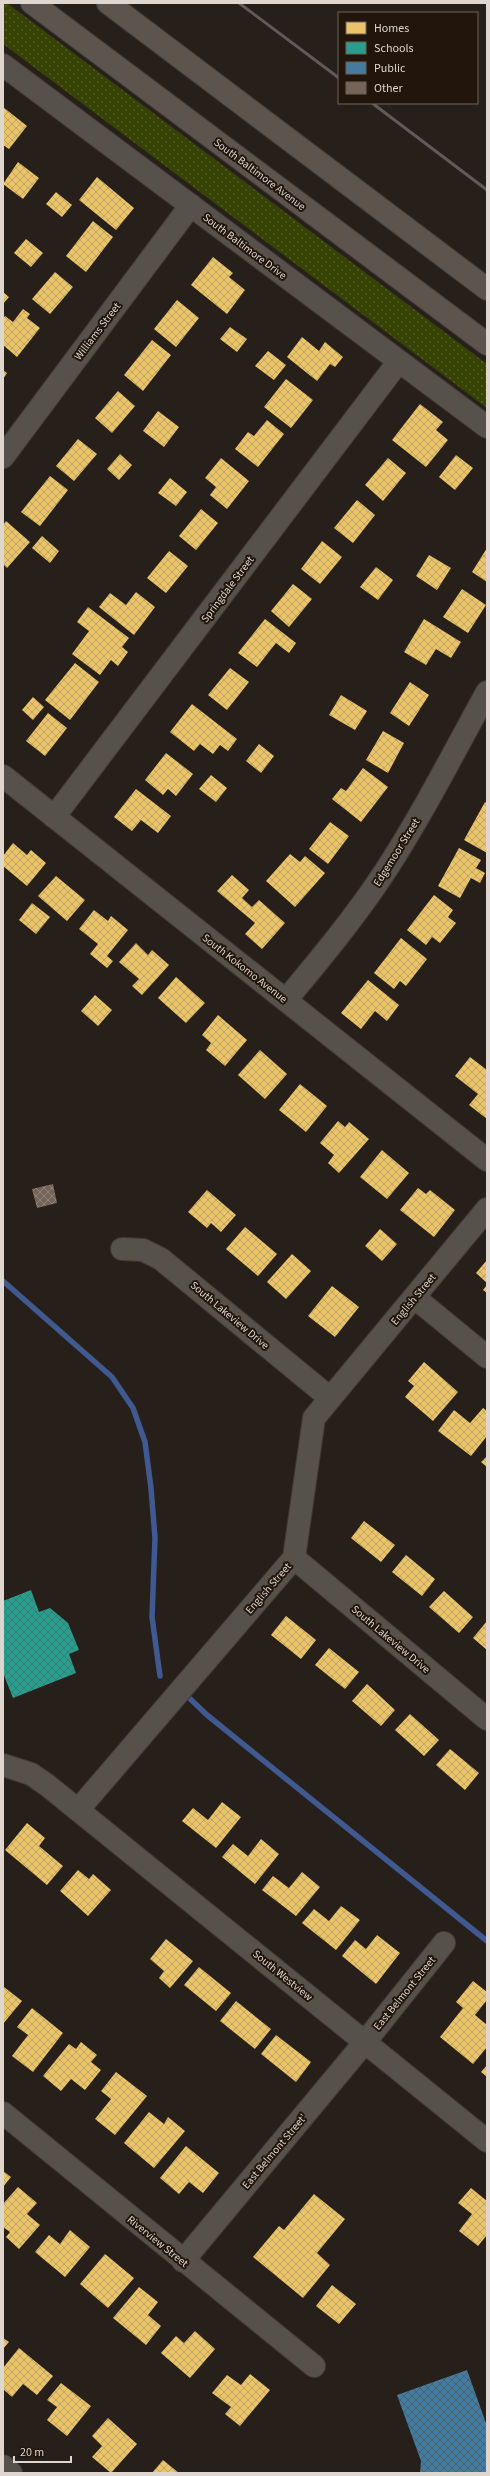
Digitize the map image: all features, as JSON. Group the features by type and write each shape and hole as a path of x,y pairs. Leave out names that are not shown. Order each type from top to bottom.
{"main road":[{"name":"South Baltimore Avenue","path":"32,3 487,344"},
{"path":"108,3 487,289"}],"street":[{"name":"South Baltimore Drive","path":"3,65 487,427"},
{"name":"Williams Street","path":"3,457 191,205"},
{"name":"Springdale Street","path":"54,817 399,361"},
{"name":"Edgemoor Street","path":"286,1000 335,941 386,870 425,805 487,692"},
{"name":"South Kokomo Avenue","path":"3,776 487,1160"},
{"name":"English Street","path":"78,1810 294,1558 314,1418 487,1209"},
{"name":"South Lakeview Drive","path":"122,1249 143,1250 161,1259 330,1398"},
{"path":"414,1297 487,1357"},
{"name":"South Lakeview Drive","path":"294,1558 487,1719"},
{"path":"3,1765 31,1774 47,1784 78,1810"},
{"name":"South Westview","path":"78,1810 487,2141"},
{"name":"East Belmont Street","path":"365,2042 444,1943"},
{"name":"East Belmont Street'","path":"183,2261 365,2042"},
{"name":"Riverview Street","path":"3,2113 183,2261 314,2366"},
{"path":"3,2466 11,2473"}],"green space":[{"path":"3,3 7,3 487,364 487,408 3,44"}],"building: Homes":[{"path":"3,107 27,126 9,149 3,145"},
{"path":"18,162 39,178 23,199 3,184"},
{"path":"97,177 134,208 116,230 79,200"},
{"path":"56,192 72,205 62,217 46,204"},
{"path":"93,221 113,237 86,272 66,256"},
{"path":"26,239 43,253 31,267 14,253"},
{"path":"213,257 233,273 229,277 245,290 227,314 191,285"},
{"path":"55,272 73,287 50,314 32,299"},
{"path":"3,292 9,297 3,304"},
{"path":"177,300 199,318 176,347 154,329"},
{"path":"23,309 30,314 27,318 40,328 17,357 3,345 3,318 5,316 13,322"},
{"path":"230,327 247,339 237,352 220,339"},
{"path":"302,337 319,351 325,342 343,357 335,367 330,364 317,381 287,357"},
{"path":"152,340 171,355 143,391 124,375"},
{"path":"268,351 286,365 274,380 255,366"},
{"path":"3,370 7,373 3,379"},
{"path":"286,379 313,400 291,428 264,407"},
{"path":"118,391 135,406 112,433 95,418"},
{"path":"420,404 443,422 436,430 448,440 426,467 392,440"},
{"path":"158,411 179,427 164,447 143,431"},
{"path":"267,420 284,434 258,467 235,449 248,432 254,436"},
{"path":"78,439 97,454 74,481 56,466"},
{"path":"120,454 132,465 119,480 107,469"},
{"path":"456,455 473,468 455,490 439,477"},
{"path":"221,458 249,481 227,509 210,495 216,487 205,478"},
{"path":"388,458 406,473 383,501 365,485"},
{"path":"50,476 68,490 40,526 21,512"},
{"path":"170,478 187,492 176,506 158,493"},
{"path":"357,500 375,515 353,543 334,528"},
{"path":"201,509 218,523 196,550 179,536"},
{"path":"6,521 30,542 7,568 3,564 3,525"},
{"path":"42,536 59,551 50,563 32,548"},
{"path":"322,541 342,557 320,584 301,569"},
{"path":"487,548 487,582 472,572"},
{"path":"169,551 188,566 166,593 147,578"},
{"path":"429,555 451,568 437,590 416,576"},
{"path":"376,567 393,580 378,600 360,587"},
{"path":"293,584 312,599 289,627 271,611"},
{"path":"462,589 486,605 468,633 443,617"},
{"path":"136,592 155,607 134,635 99,607 110,593 126,605"},
{"path":"88,607 129,638 122,647 128,652 118,666 111,660 100,675 72,654 89,631 77,622"},
{"path":"265,619 296,643 289,653 276,643 257,667 238,653"},
{"path":"424,619 461,642 451,658 436,649 426,665 404,652"},
{"path":"75,663 99,682 70,720 45,700"},
{"path":"230,668 249,682 227,710 208,695"},
{"path":"410,682 429,695 409,726 390,713"},
{"path":"341,695 367,711 355,730 329,715"},
{"path":"33,697 44,707 33,720 22,710"},
{"path":"192,704 237,739 228,751 220,745 213,754 200,744 194,751 170,732"},
{"path":"48,713 67,728 45,756 26,741"},
{"path":"383,731 404,743 388,773 366,760"},
{"path":"259,744 274,756 261,773 246,761"},
{"path":"166,753 193,774 176,796 168,789 163,795 145,780"},
{"path":"363,768 388,787 361,822 332,799 341,788 346,791"},
{"path":"211,775 227,788 216,802 199,789"},
{"path":"136,789 171,816 158,833 141,820 132,831 114,817"},
{"path":"485,802 487,803 487,853 464,840"},
{"path":"330,822 349,836 328,864 309,849"},
{"path":"13,843 27,855 31,850 46,863 27,886 3,866 3,856"},
{"path":"459,848 481,860 476,868 485,873 480,883 471,878 460,898 438,886"},
{"path":"290,854 300,862 305,856 325,873 295,907 266,881"},
{"path":"232,875 249,890 242,898 252,907 259,900 285,923 262,949 245,934 255,923 217,891"},
{"path":"56,876 85,900 67,921 38,896"},
{"path":"434,895 453,910 448,917 456,923 440,943 432,937 426,945 407,930"},
{"path":"32,903 50,917 36,934 19,920"},
{"path":"94,910 108,921 111,916 128,930 107,956 113,961 107,968 90,954 98,944 79,929"},
{"path":"401,938 427,959 406,986 400,981 394,989 374,973"},
{"path":"136,943 148,955 152,950 169,965 142,995 132,986 139,979 119,962"},
{"path":"176,977 205,1003 186,1023 158,998"},
{"path":"368,980 399,1005 387,1021 375,1011 361,1029 341,1013"},
{"path":"95,995 112,1010 98,1026 81,1011"},
{"path":"218,1015 247,1040 225,1066 206,1050 211,1043 202,1035"},
{"path":"260,1050 287,1074 265,1099 238,1075"},
{"path":"470,1057 487,1070 487,1119 469,1105 478,1094 455,1076"},
{"path":"300,1084 327,1106 306,1132 279,1110"},
{"path":"338,1121 345,1127 349,1122 369,1139 339,1173 328,1163 334,1155 320,1143"},
{"path":"382,1150 409,1173 387,1199 360,1177"},
{"path":"418,1188 426,1194 430,1190 455,1210 434,1237 400,1210"},
{"path":"207,1190 236,1215 221,1232 211,1223 207,1228 188,1212"},
{"path":"245,1227 277,1254 258,1276 226,1249"},
{"path":"380,1229 397,1244 382,1261 365,1246"},
{"path":"292,1254 311,1271 286,1299 267,1282"},
{"path":"487,1260 487,1283 476,1273"},
{"path":"487,1285 487,1293 483,1290"},
{"path":"332,1286 359,1307 335,1337 308,1316"},
{"path":"424,1362 458,1392 433,1421 405,1397 414,1386 408,1381"},
{"path":"483,1408 487,1411 487,1436 471,1456 438,1431 454,1410 470,1423"},
{"path":"487,1456 487,1467 481,1462"},
{"path":"364,1521 395,1545 381,1562 351,1538"},
{"path":"406,1555 435,1579 422,1596 392,1572"},
{"path":"444,1591 473,1617 459,1633 429,1607"},
{"path":"286,1616 316,1640 301,1659 271,1635"},
{"path":"487,1621 487,1650 473,1638"},
{"path":"329,1648 359,1672 345,1689 315,1665"},
{"path":"367,1684 395,1710 381,1726 352,1701"},
{"path":"410,1714 439,1740 424,1756 395,1730"},
{"path":"450,1749 479,1773 465,1790 436,1765"},
{"path":"222,1802 241,1817 216,1848 182,1821 193,1808 208,1820"},
{"path":"27,1823 45,1838 39,1846 63,1866 47,1885 5,1850"},
{"path":"261,1839 279,1854 255,1884 222,1857 233,1844 248,1856"},
{"path":"78,1870 89,1879 93,1874 111,1890 88,1916 60,1891"},
{"path":"302,1872 320,1887 296,1916 262,1890 273,1876 289,1888"},
{"path":"341,1906 360,1920 336,1950 302,1923 314,1909 329,1921"},
{"path":"377,1935 400,1953 376,1984 342,1956 355,1940 366,1949"},
{"path":"166,1939 193,1961 170,1988 159,1978 164,1971 150,1959"},
{"path":"199,1967 231,1993 216,2011 184,1985"},
{"path":"473,1981 487,1992 487,2000 475,2015 487,2025 487,2047 473,2064 440,2037 463,2008 456,2002"},
{"path":"4,1987 22,2001 3,2024 3,1989"},
{"path":"236,2001 271,2029 255,2049 220,2021"},
{"path":"32,2008 63,2033 33,2072 12,2056 28,2035 17,2027"},
{"path":"276,2035 311,2062 296,2082 261,2054"},
{"path":"81,2042 97,2055 91,2062 101,2070 85,2090 71,2079 61,2091 43,2076 69,2044 76,2049"},
{"path":"487,2065 487,2077 481,2072"},
{"path":"116,2072 147,2096 115,2135 95,2119 111,2099 101,2091"},
{"path":"149,2112 164,2124 168,2117 185,2131 154,2168 124,2143"},
{"path":"186,2146 219,2173 203,2193 189,2182 179,2194 160,2178"},
{"path":"3,2171 11,2177 3,2187"},
{"path":"18,2187 37,2203 27,2214 40,2225 19,2249 6,2237 10,2232 3,2227 3,2204"},
{"path":"471,2188 487,2201 487,2235 478,2246 459,2231 472,2214 458,2203"},
{"path":"314,2194 345,2219 317,2253 330,2265 303,2298 253,2257 279,2226 284,2230"},
{"path":"70,2230 90,2247 65,2277 35,2252 49,2235 60,2244"},
{"path":"105,2254 134,2278 108,2308 80,2284"},
{"path":"332,2285 356,2304 339,2324 316,2306"},
{"path":"139,2287 158,2302 148,2315 161,2326 146,2345 113,2318"},
{"path":"195,2331 215,2349 190,2378 161,2353 176,2336 184,2343"},
{"path":"3,2338 9,2342 3,2349"},
{"path":"19,2348 53,2376 37,2395 23,2384 12,2397 3,2389 3,2368"},
{"path":"250,2374 270,2390 240,2426 225,2414 231,2407 212,2393 227,2375 241,2385"},
{"path":"61,2383 91,2406 67,2436 47,2420 57,2407 47,2400"},
{"path":"108,2418 137,2444 111,2473 92,2457 102,2446 92,2436"},
{"path":"163,2460 179,2473 152,2473"}],"building: Schools":[{"path":"31,1590 39,1612 50,1608 68,1623 79,1650 69,1654 76,1673 13,1698 3,1673 3,1601"}],"building: Public":[{"path":"467,2370 487,2426 487,2473 420,2473 421,2461 397,2395"}],"building: Other":[{"path":"53,1184 57,1203 37,1208 32,1189"}],"waterway":[{"path":"3,1281 112,1377 133,1408 145,1442 151,1488 155,1538 152,1617 160,1676"},
{"path":"184,1693 207,1715 487,1941"}],"railway":[{"path":"239,3 338,77"},
{"path":"373,104 487,190"}]}
